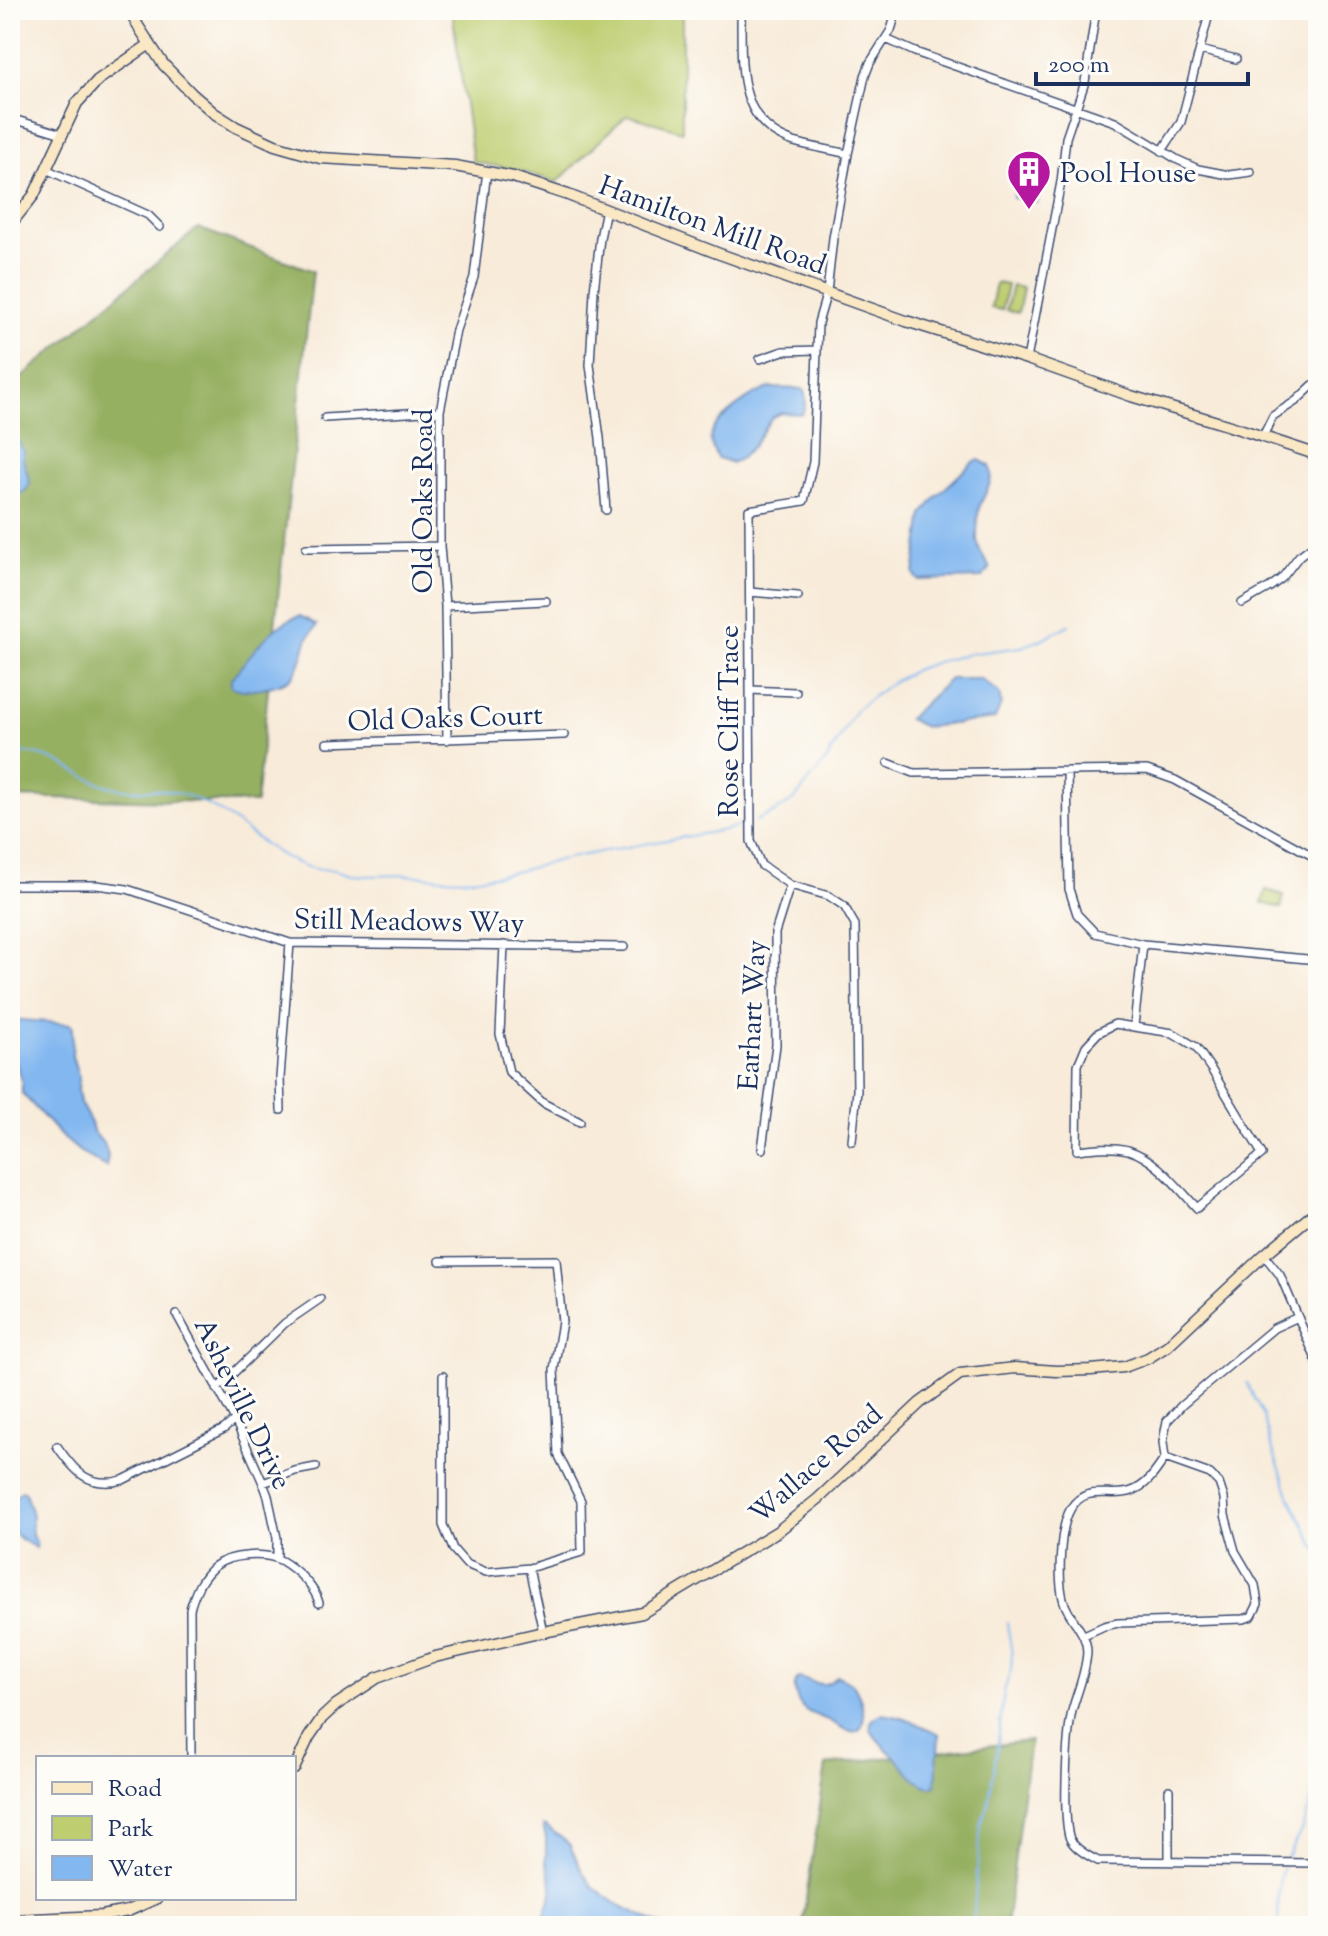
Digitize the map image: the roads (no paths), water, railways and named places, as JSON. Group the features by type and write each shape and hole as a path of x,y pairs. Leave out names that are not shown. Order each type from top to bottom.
{"street":[{"name":"Hamilton Mill Road","path":"130,10 163,64 192,94 236,127 275,145 320,158 445,165 513,177 933,330 1318,455"},
{"path":"741,10 744,86 754,113 773,131 793,142 848,154"},
{"name":"Rose Cliff Trace","path":"852,1141 857,1091 855,925 844,906 829,896 790,885 761,865 751,841 749,510 804,501 813,462 818,323 827,292 848,154 865,76 886,39 897,10"},
{"path":"1027,359 1061,182 1066,138 1085,82 1096,10"},
{"path":"1162,151 1181,122 1210,10"},
{"path":"886,39 1115,122 1198,169 1229,175 1251,172"},
{"path":"10,225 34,195 48,170 77,103 98,80 150,44"},
{"path":"1200,50 1236,59"},
{"path":"10,118 62,134"},
{"path":"48,170 148,215 160,227"},
{"name":"Old Oaks Road","path":"447,740 445,606 440,546 440,411 456,330 474,277 487,171"},
{"path":"606,209 594,291 590,365 606,510"},
{"path":"760,359 783,351 817,350"},
{"path":"1263,436 1273,416 1315,386 1318,376"},
{"path":"325,418 440,411"},
{"path":"1242,603 1282,578 1299,556 1318,542"},
{"path":"306,548 440,546"},
{"path":"750,592 798,596"},
{"path":"445,606 546,601"},
{"path":"750,690 796,692"},
{"name":"Old Oaks Court","path":"327,743 564,735"},
{"path":"888,763 914,773 1147,770 1175,780 1318,859"},
{"path":"1067,771 1069,889 1077,914 1095,933 1143,944 1318,960"},
{"name":"Still Meadows Way","path":"10,885 96,885 127,889 290,943 624,947"},
{"name":"Earhart Way","path":"762,1149 776,1045 775,933 790,885"},
{"path":"281,1110 280,1078 290,943"},
{"path":"1134,1026 1143,944"},
{"path":"504,945 500,1034 509,1072 543,1103 580,1122"},
{"path":"1115,1024 1134,1026 1173,1033 1196,1047 1262,1154 1197,1208 1154,1164 1128,1150 1077,1150 1078,1065 1086,1046 1098,1033 1115,1024"},
{"name":"Wallace Road","path":"296,1765 322,1718 377,1678 435,1657 642,1613 778,1531 818,1499 920,1403 960,1374 1015,1368 1091,1370 1124,1367 1148,1358 1167,1346 1264,1255 1318,1210"},
{"path":"1264,1255 1280,1275 1318,1364"},
{"path":"440,1261 556,1260 562,1322 554,1369 558,1454 581,1501 582,1552 529,1568 486,1572 466,1564 453,1549 443,1525 443,1376"},
{"path":"217,1389 285,1323 320,1299"},
{"name":"Asheville Drive","path":"177,1315 235,1420 263,1483 277,1538 277,1559"},
{"path":"1298,1317 1274,1328 1167,1421 1163,1442 1165,1458 1150,1481 1130,1492 1083,1495 1072,1507 1064,1524 1060,1586 1066,1609 1084,1635 1087,1649 1068,1739 1066,1824 1071,1841 1083,1853 1098,1861 1318,1863"},
{"path":"57,1446 74,1468 89,1480 109,1484 123,1480 224,1429 235,1420"},
{"path":"1084,1635 1118,1623 1244,1619 1252,1616 1258,1604 1255,1585 1235,1551 1219,1483 1210,1474 1165,1458"},
{"path":"263,1483 316,1467"},
{"path":"191,1756 190,1609 205,1575 218,1563 242,1555 277,1559 298,1574 316,1593 319,1603"},
{"path":"529,1568 543,1632"},
{"path":"1169,1790 1169,1861"},
{"path":"10,1920 102,1916 128,1911 153,1900"}],"water":[{"path":"1016,186 1040,191 1037,203 1013,198"},
{"path":"770,388 803,389 806,402 802,414 782,413 772,417 753,446 732,463 717,458 711,439 721,419 755,394"},
{"path":"10,406 30,483 25,491 13,495 10,495"},
{"path":"979,460 990,466 991,472 979,508 977,533 979,548 990,569 981,578 918,580 914,574 923,514 937,496"},
{"path":"300,616 317,625 294,674 274,686 246,690 231,686 231,678 264,640 290,619"},
{"path":"950,679 981,679 999,693 1001,704 995,719 925,727 908,719"},
{"path":"10,1019 71,1024 73,1027 72,1056 79,1078 80,1103 93,1131 105,1146 108,1156 106,1167 60,1135 22,1093 22,1083 10,1045"},
{"path":"22,1491 26,1492 31,1512 36,1548 15,1535 11,1526 10,1501"},
{"path":"837,1676 853,1685 858,1695 863,1722 861,1728 854,1732 809,1712 801,1706 796,1695 798,1678 823,1684"},
{"path":"881,1714 904,1719 939,1734 936,1785 929,1787 914,1779 880,1743 871,1724"},
{"path":"543,1826 569,1844 592,1886 617,1904 664,1926 541,1926 552,1894"}],"waterway":[{"path":"756,821 795,799 827,759 856,710 889,684 937,662 968,654 1021,647 1069,625"},
{"path":"10,754 40,755 117,788 162,790 191,797 225,815 301,865 352,875 456,879 486,877 745,824"},
{"path":"1247,1383 1263,1415 1291,1500 1318,1552"},
{"path":"973,1926 981,1823 988,1806 1004,1691 1011,1670 1007,1623"},
{"path":"1287,1857 1302,1829 1318,1781"},
{"path":"1278,1926 1283,1867"}],"place":[{"name":"Pool House","path":"1029,211"}]}
